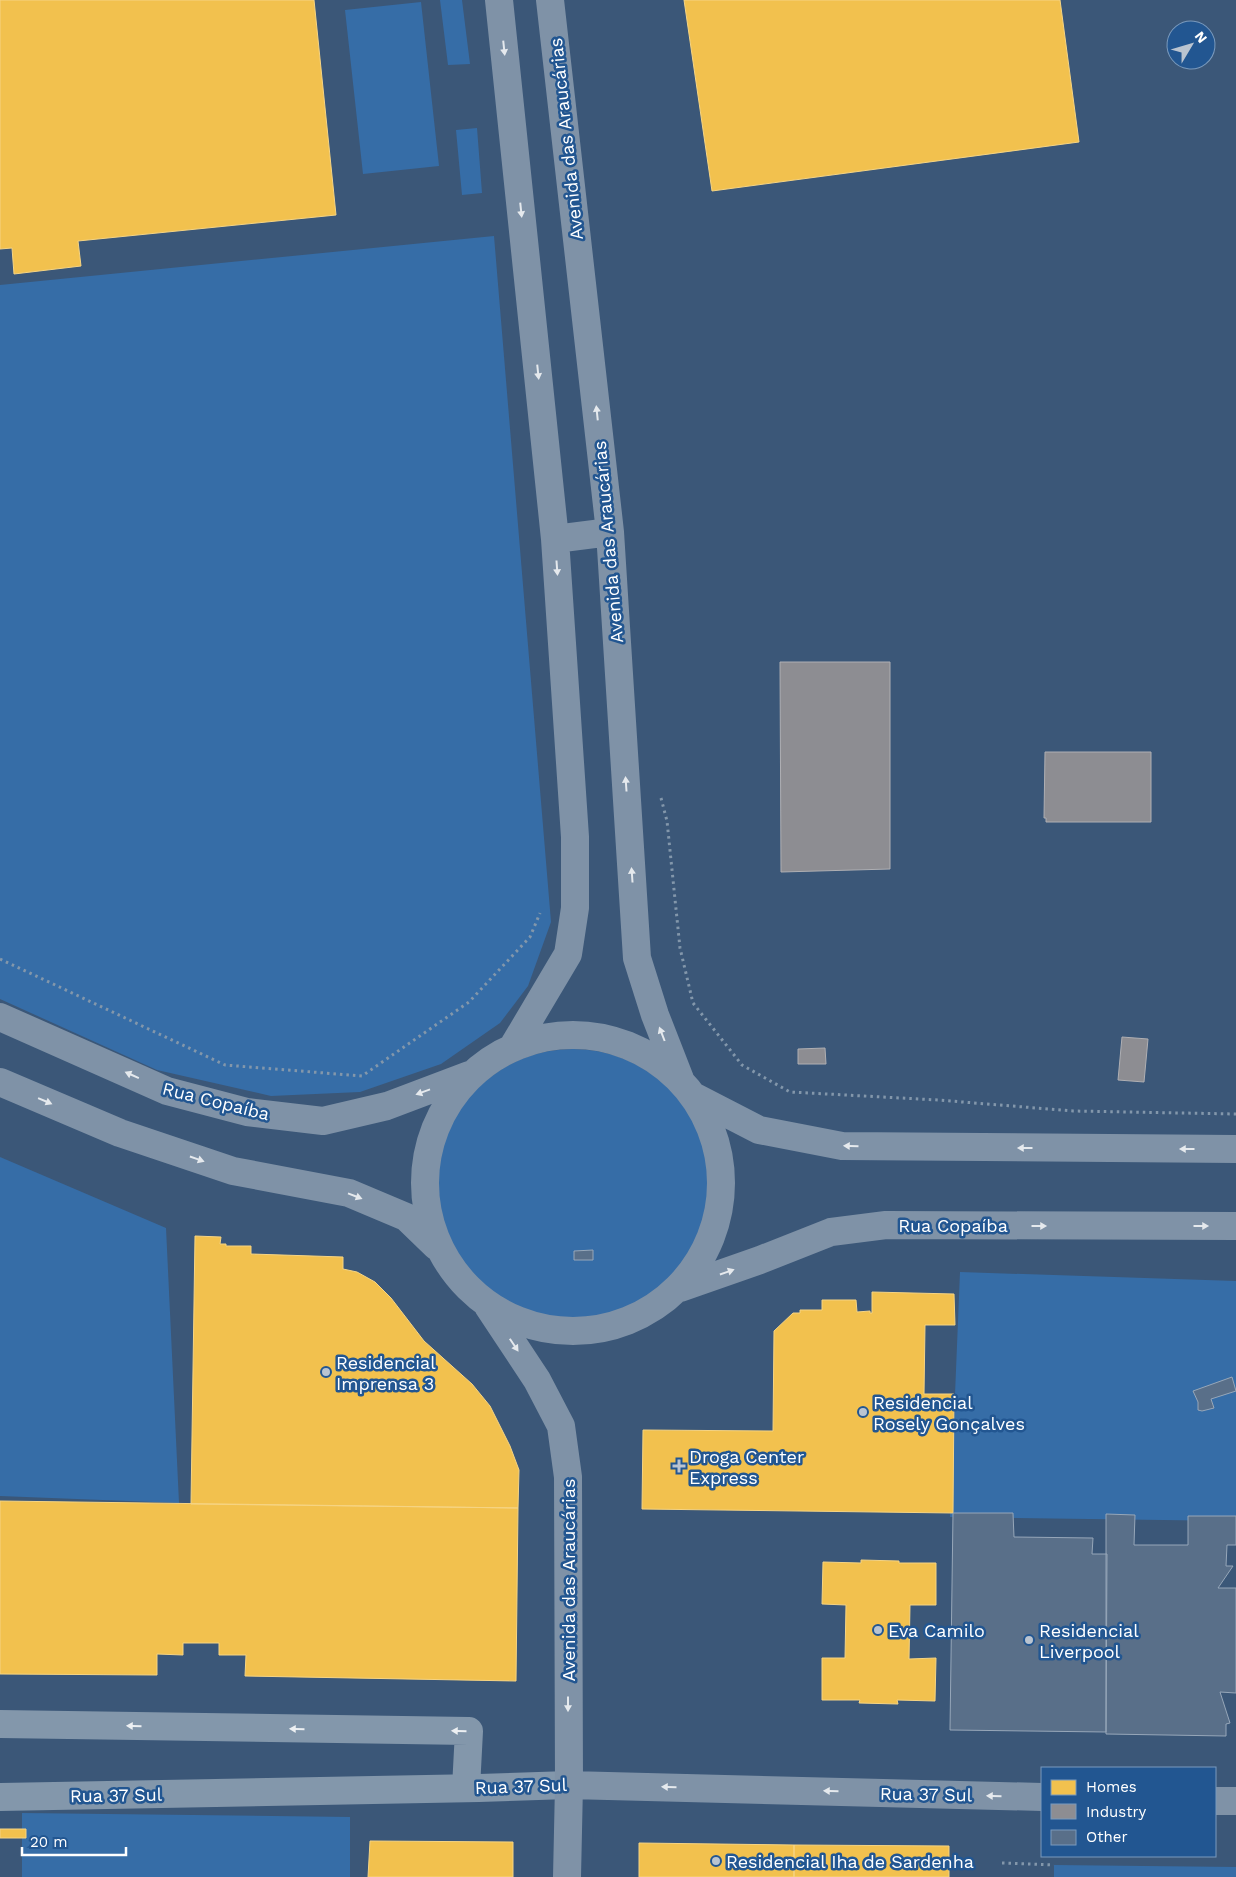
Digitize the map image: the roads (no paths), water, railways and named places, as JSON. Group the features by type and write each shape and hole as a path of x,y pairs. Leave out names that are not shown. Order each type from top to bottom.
{"main road":[{"path":"499,0 555,539 575,837 575,908 568,954 514,1045"},
{"name":"Avenida das Araucárias","path":"550,0 610,532 637,958 655,1015 687,1088 717,1144 722,1195 709,1245 680,1288"},
{"path":"555,539 610,532"},
{"name":"Rua Copaíba","path":"0,1018 167,1091 247,1112 323,1121 387,1106 469,1076"},
{"path":"440,1250 428,1215 424,1176 430,1140 446,1105 469,1076 490,1058 514,1045 557,1034 602,1037 644,1052 687,1088 759,1130 842,1146 1236,1149"},
{"path":"0,1082 120,1132 233,1171 349,1193 406,1218 440,1250 460,1280 487,1304 534,1327 587,1332 638,1318 680,1288"},
{"name":"Rua Copaíba","path":"680,1288 760,1260 831,1232 886,1225 1236,1226"},
{"name":"Avenida das Araucárias","path":"487,1304 537,1380 561,1426 568,1477 567,1877"},
{"name":"Rua 37 Sul","path":"568,1785 1041,1797"},
{"path":"1216,1801 1236,1801"}],"street":[{"path":"0,1724 468,1731 466,1788"},
{"name":"Rua 37 Sul","path":"0,1797 568,1785"}],"place":[{"name":"Residencial Imprensa 3","path":"326,1372"},
{"name":"Residencial Rosely Gonçalves","path":"863,1412"},
{"name":"Droga Center Express","path":"679,1466"},
{"name":"Eva Camilo","path":"878,1630"},
{"name":"Residencial Liverpool","path":"1029,1640"},
{"name":"Residencial Iha de Sardenha","path":"716,1861"}]}
